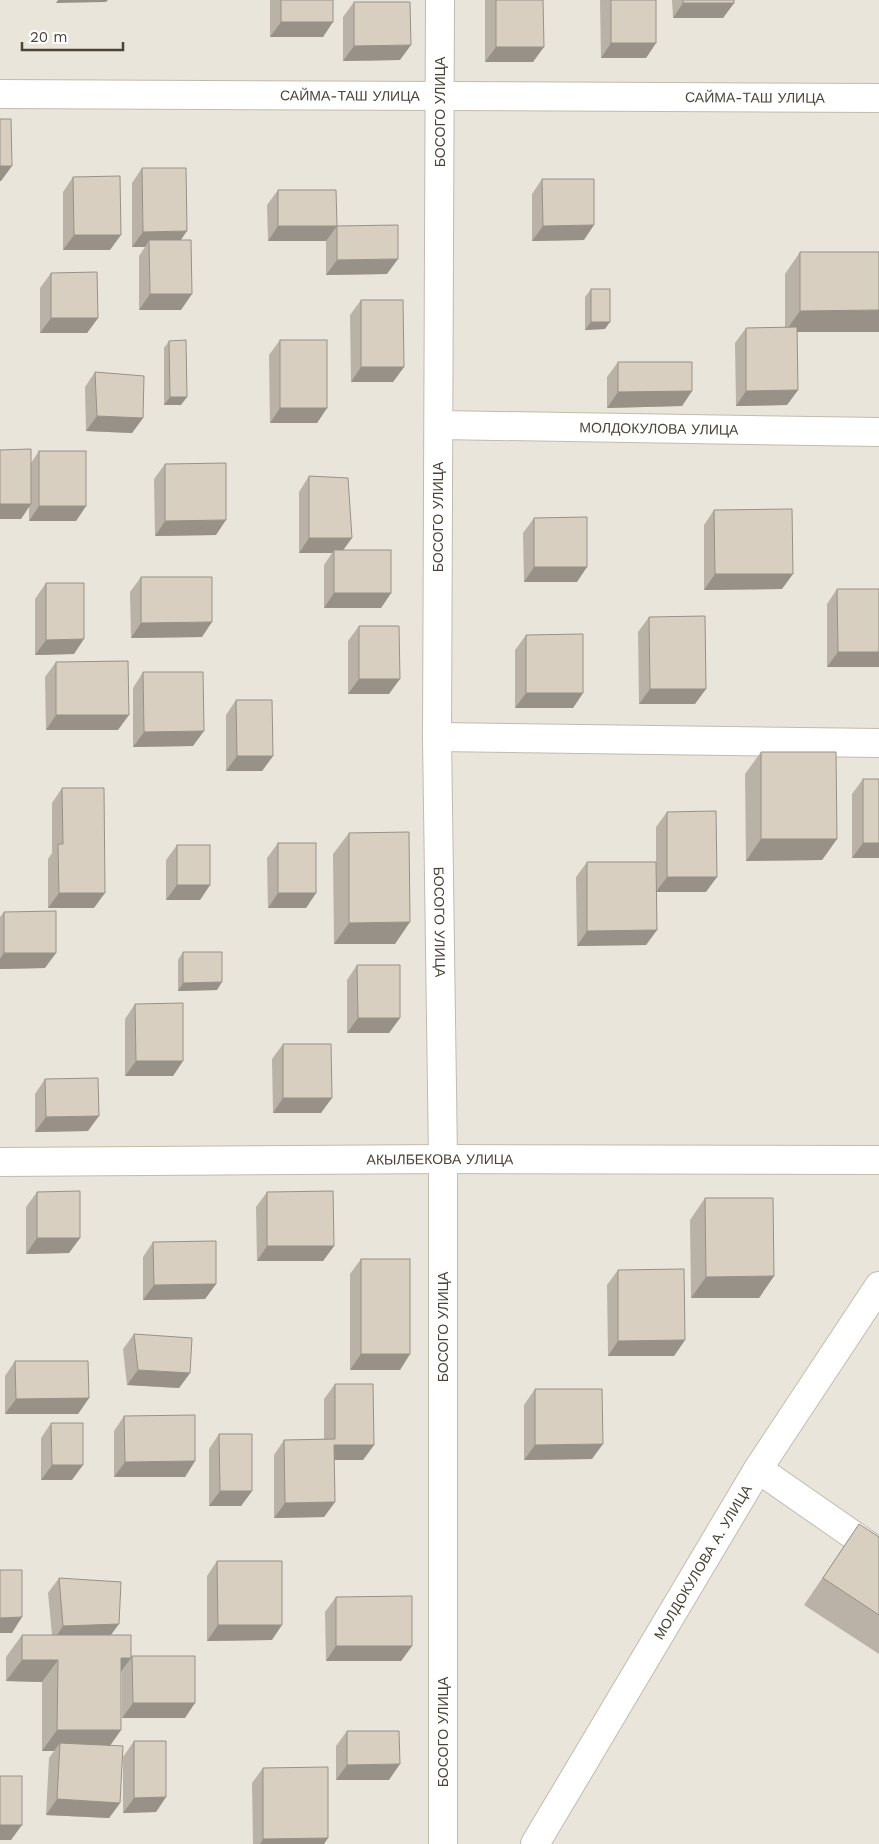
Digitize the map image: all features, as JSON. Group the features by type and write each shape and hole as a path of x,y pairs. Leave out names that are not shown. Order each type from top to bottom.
{"street":[{"name":"БОСОГО УЛИЦА","path":"440,0 437,736 443,1159 442,1844"},
{"name":"САЙМА-ТАШ УЛИЦА","path":"0,94 879,98"},
{"name":"МОЛДОКУЛОВА УЛИЦА","path":"439,424 879,432"},
{"path":"437,736 879,743"},
{"name":"АКЫЛБЕКОВА УЛИЦА","path":"0,1162 443,1159 879,1160"},
{"name":"МОЛДОКУЛОВА А. УЛИЦА","path":"535,1844 758,1469 879,1286"},
{"path":"758,1469 879,1553"}],"shaded area":[{"path":"0,0 879,0 879,1844 0,1844"}],"building":[{"path":"281,0 333,0 333,22 281,22"},
{"path":"496,0 543,0 544,47 496,47"},
{"path":"611,0 656,0 656,43 611,43"},
{"path":"683,0 734,0 734,3 683,3"},
{"path":"354,2 410,2 411,45 354,46"},
{"path":"0,119 11,119 12,166 0,166"},
{"path":"142,168 186,168 187,231 143,232"},
{"path":"120,176 121,235 74,235 73,177"},
{"path":"542,179 594,179 594,225 543,226"},
{"path":"278,190 336,190 337,226 278,226"},
{"path":"398,225 398,259 337,260 337,226"},
{"path":"149,240 191,240 192,294 150,294"},
{"path":"800,252 879,252 879,310 800,311"},
{"path":"97,272 98,318 51,318 51,273"},
{"path":"591,289 610,289 610,322 591,322"},
{"path":"361,300 403,300 404,367 361,367"},
{"path":"797,327 798,390 746,391 746,328"},
{"path":"186,340 187,397 170,397 169,341"},
{"path":"280,340 327,340 327,408 280,408"},
{"path":"618,362 692,362 692,391 618,392"},
{"path":"95,372 144,376 143,418 97,416"},
{"path":"31,449 31,504 0,504 0,450"},
{"path":"39,451 86,451 86,506 39,506"},
{"path":"226,463 226,520 165,521 165,464"},
{"path":"309,476 348,478 352,538 309,538"},
{"path":"792,509 793,574 715,574 714,510"},
{"path":"587,517 587,567 534,567 534,518"},
{"path":"334,550 391,550 391,593 334,593"},
{"path":"141,577 212,577 212,622 141,623"},
{"path":"46,583 84,583 84,639 46,640"},
{"path":"837,589 879,589 879,652 838,652"},
{"path":"705,616 706,689 650,689 649,617"},
{"path":"359,626 399,626 400,679 359,679"},
{"path":"583,634 583,693 526,693 526,635"},
{"path":"128,661 129,715 56,715 56,662"},
{"path":"143,672 203,672 204,731 144,732"},
{"path":"236,700 272,700 273,756 237,756"},
{"path":"761,752 836,752 837,839 761,839"},
{"path":"863,779 879,779 879,843 863,843"},
{"path":"62,788 104,788 105,893 59,893 58,844 63,844"},
{"path":"716,811 717,877 667,877 667,812"},
{"path":"409,832 410,922 349,923 349,833"},
{"path":"278,843 316,843 316,893 278,893"},
{"path":"177,845 210,845 210,885 177,885"},
{"path":"587,862 656,862 657,930 587,931"},
{"path":"56,911 56,953 4,953 4,912"},
{"path":"183,952 222,952 222,982 183,983"},
{"path":"357,965 400,965 400,1018 358,1018"},
{"path":"183,1003 183,1061 136,1061 135,1004"},
{"path":"283,1044 331,1044 332,1098 283,1098"},
{"path":"98,1078 99,1116 46,1117 45,1079"},
{"path":"80,1191 80,1238 37,1238 37,1192"},
{"path":"333,1191 334,1246 267,1246 267,1192"},
{"path":"705,1198 773,1198 774,1276 706,1277"},
{"path":"216,1241 216,1284 154,1285 153,1242"},
{"path":"361,1259 410,1259 410,1354 361,1354"},
{"path":"684,1269 685,1340 618,1341 618,1270"},
{"path":"134,1334 192,1338 190,1373 138,1370"},
{"path":"15,1361 88,1361 89,1398 16,1399"},
{"path":"335,1384 373,1384 374,1445 334,1445 335,1502 285,1503 284,1440 335,1439"},
{"path":"535,1389 602,1389 603,1444 535,1445"},
{"path":"195,1415 195,1461 125,1462 124,1416"},
{"path":"51,1423 83,1423 83,1465 52,1465"},
{"path":"219,1434 252,1434 252,1491 220,1491"},
{"path":"859,1524 879,1537 879,1615 823,1578"},
{"path":"217,1561 282,1561 282,1625 218,1625"},
{"path":"0,1570 22,1570 22,1617 0,1618"},
{"path":"59,1578 121,1582 119,1624 63,1626"},
{"path":"412,1596 412,1646 336,1646 336,1597"},
{"path":"22,1635 131,1635 131,1658 121,1658 121,1730 57,1730 58,1660 22,1660"},
{"path":"132,1656 195,1656 195,1703 133,1703"},
{"path":"347,1731 399,1731 400,1764 347,1765"},
{"path":"134,1741 166,1741 166,1797 134,1798"},
{"path":"60,1743 123,1746 120,1803 57,1799"},
{"path":"328,1767 328,1838 263,1839 263,1768"},
{"path":"0,1776 22,1776 22,1825 0,1825"}]}
